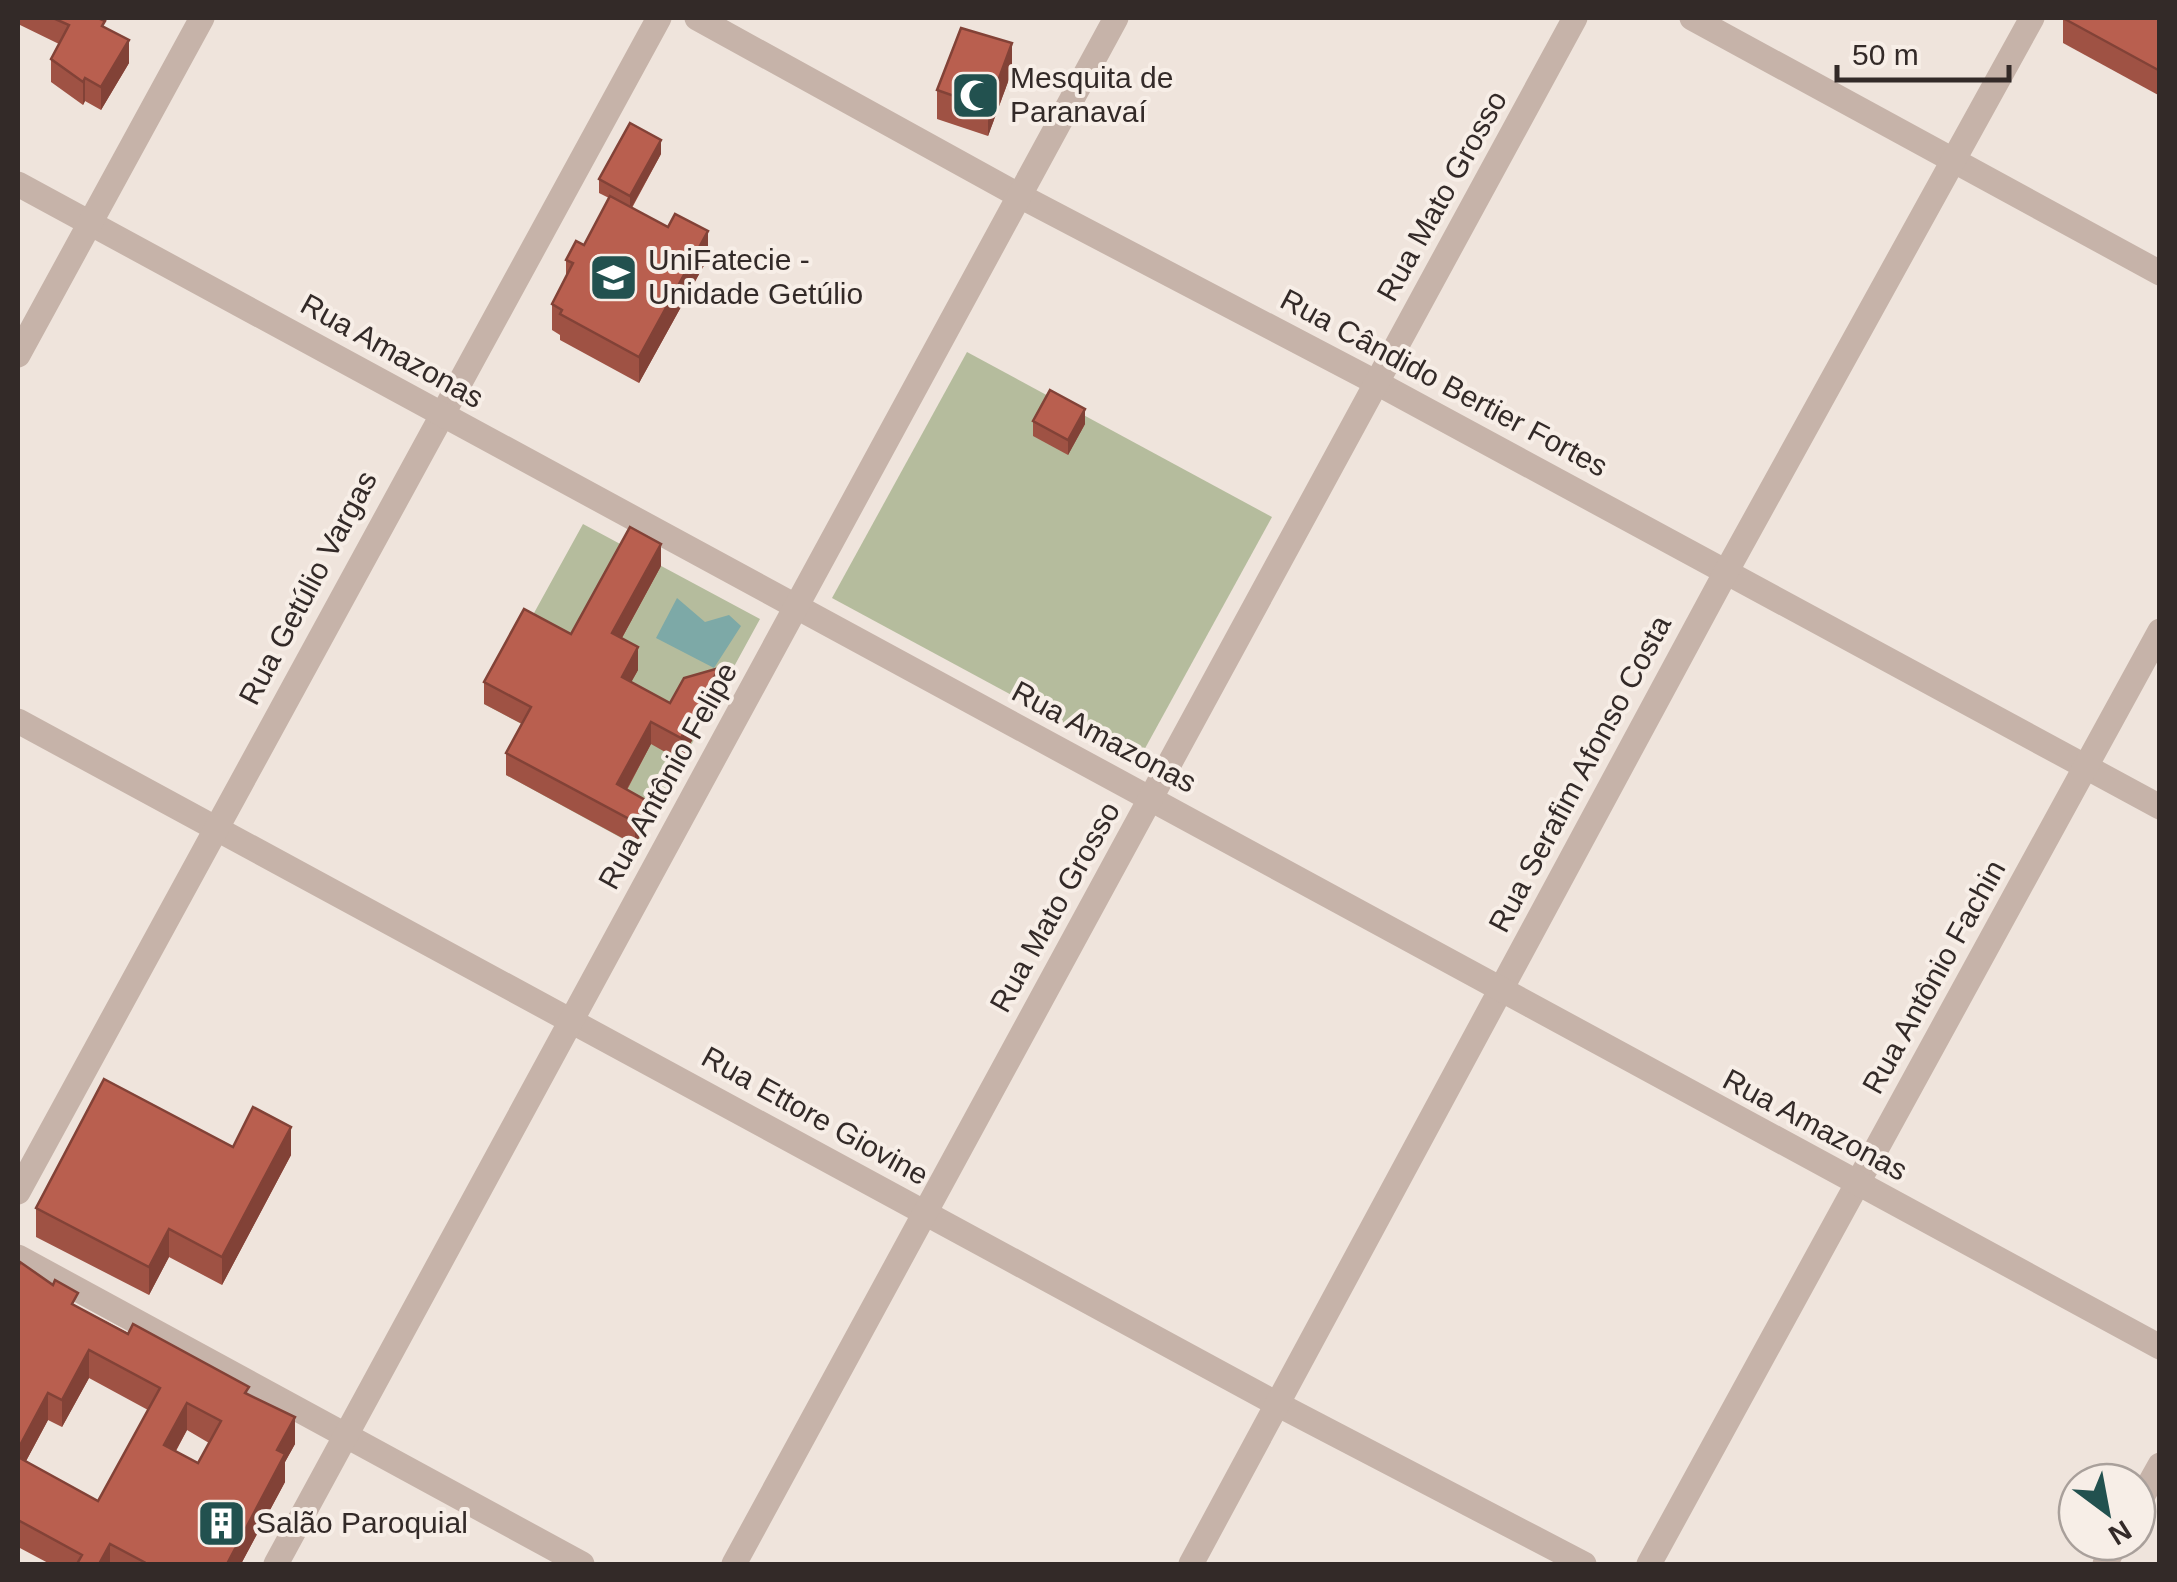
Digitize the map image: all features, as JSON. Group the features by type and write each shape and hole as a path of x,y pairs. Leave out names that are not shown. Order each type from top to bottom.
{"street":[{"path":"18,356 202,18"},
{"name":"Rua Getúlio Vargas","path":"18,1192 439,413 659,18"},
{"name":"Rua Cândido Bertier Fortes","path":"697,18 1020,196 1376,383 2160,807"},
{"name":"Rua Antônio Felipe","path":"276,1564 1116,18"},
{"name":"Rua Mato Grosso","path":"734,1564 1576,18"},
{"path":"1692,18 2160,272"},
{"name":"Rua Serafim Afonso Costa","path":"1192,1564 1726,572 2032,18"},
{"name":"Rua Amazonas","path":"18,184 2160,1347"},
{"name":"Rua Antônio Fachin","path":"1649,1564 2160,631"},
{"name":"Rua Ettore Giovine","path":"18,721 1278,1405 1584,1564"},
{"path":"18,1258 582,1564"}],"green space":[{"path":"967,352 1272,517 1137,763 832,598"},
{"path":"583,524 760,619 636,846 506,775 531,729 484,704"}],"water":[{"path":"677,598 705,622 729,615 741,626 714,668 656,638"}],"building":[{"path":"53,18 98,18 105,21 102,26 129,40 101,87 85,78 83,82 51,59 69,25"},
{"path":"2063,18 2160,18 2160,71"},
{"path":"961,28 1012,43 988,108 937,90"},
{"path":"630,123 661,140 630,196 599,179"},
{"path":"610,196 668,227 675,214 708,231 639,357 560,314 562,310 552,304 573,263 566,260 576,241 584,245"},
{"path":"1050,390 1085,409 1068,440 1033,421"},
{"path":"630,527 661,544 612,633 638,647 622,677 670,703 684,678 719,668 681,738 651,722 617,784 647,801 635,822 506,753 531,707 484,682 524,609 571,634"},
{"path":"104,1079 233,1147 253,1107 291,1127 222,1257 169,1229 149,1267 36,1208"},
{"path":"20,1262 53,1285 55,1280 78,1293 72,1304 128,1334 133,1324 249,1387 245,1393 295,1417 277,1450 285,1454 227,1564 142,1564 110,1544 99,1564 77,1564 82,1555 18,1520 18,1457 98,1501 160,1388 89,1350 62,1400 48,1393 18,1449","holes":["187,1403 221,1421 198,1463 164,1445"]}],"place":[{"name":"Mesquita de Paranavaí","path":"975,95"},
{"name":"UniFatecie - Unidade Getúlio","path":"613,277"},
{"name":"Salão Paroquial","path":"221,1523"}]}
